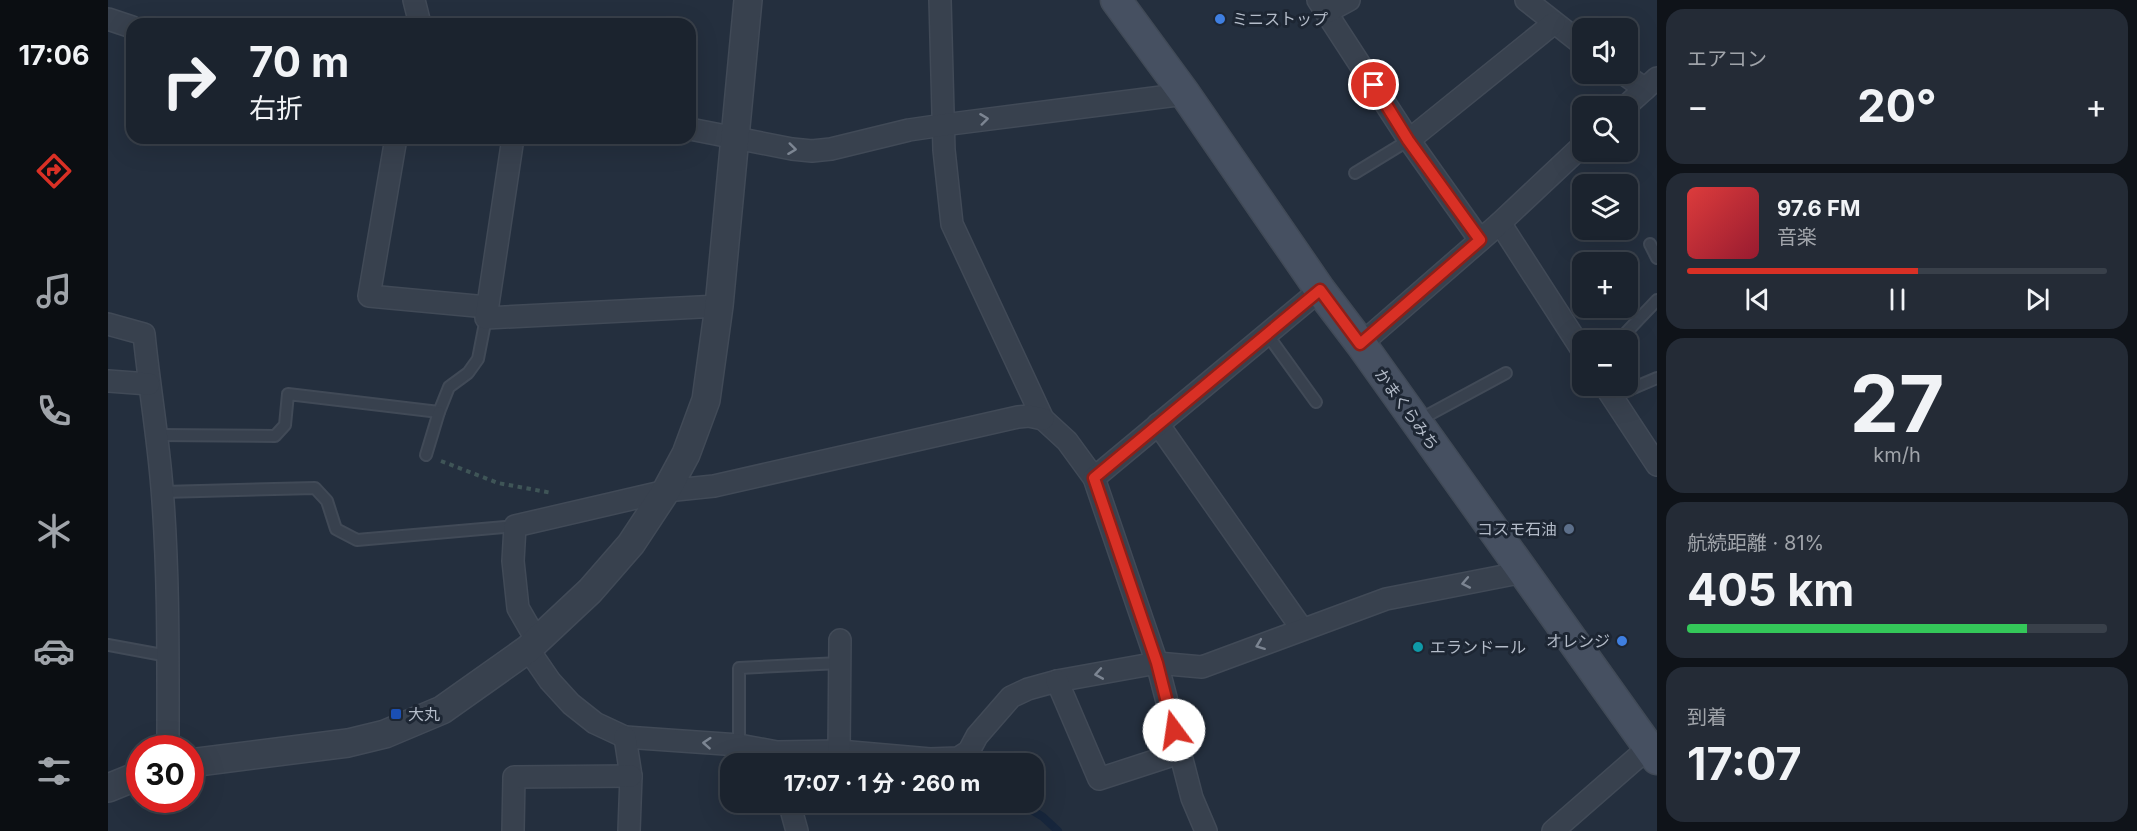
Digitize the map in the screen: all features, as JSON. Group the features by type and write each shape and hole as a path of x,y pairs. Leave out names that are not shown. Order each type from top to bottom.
{"main road":[{"name":"かまくらみち","path":"1116,0 1185,94 1320,290 1653,754"}],"street":[{"path":"414,0 418,18"},
{"path":"204,761 348,743 385,734 442,710 532,645 591,591 631,544 666,491 686,454 706,400 719,306 748,0"},
{"path":"940,0 943,125 952,224 1043,420 1067,441 1094,478 1157,663 1192,798 1206,831"},
{"path":"1350,0 1323,6 1408,140 1480,240"},
{"path":"1526,0 1572,36"},
{"path":"108,19 126,25"},
{"path":"1408,140 1554,23"},
{"path":"1637,96 1651,83"},
{"path":"696,130 734,139 812,151 831,149 909,130 1185,94"},
{"path":"395,144 369,296 486,312 719,306"},
{"path":"486,312 512,144"},
{"path":"1360,344 1500,223 1572,155"},
{"path":"1500,223 1572,335"},
{"path":"1094,478 1320,290"},
{"path":"108,324 144,334 149,384 158,435 163,492 168,735"},
{"path":"108,381 149,384"},
{"path":"1611,396 1657,465"},
{"path":"763,753 739,745 625,737 595,723 571,704 550,681 532,645 518,608 513,561 515,526 666,491 714,486 1018,417 1029,416 1043,420"},
{"path":"1158,424 1302,629"},
{"path":"822,753 839,751 930,759 958,758 969,752 977,736 1011,697 1028,689 1057,681 1157,663 1202,667 1386,599 1524,572"},
{"path":"839,751 840,640"},
{"path":"1057,681 1099,779 1179,753"},
{"path":"625,737 631,776 629,831"},
{"path":"1553,831 1653,754"},
{"path":"513,831 514,777 631,776"},
{"path":"108,788 126,781"},
{"path":"792,813 796,831"}],"lane":[{"path":"1355,173 1408,140"},
{"path":"1650,244 1657,258"},
{"path":"1628,330 1657,300"},
{"path":"426,455 438,412 449,387 468,373 478,359 486,312"},
{"path":"1267,334 1316,402"},
{"path":"1416,421 1506,373"},
{"path":"1638,383 1657,378"},
{"path":"158,435 275,436 285,425 288,394 438,412"},
{"path":"163,492 315,488 327,501 336,529 357,540 515,526"},
{"path":"108,645 168,656"},
{"path":"739,745 739,668 840,663"}],"path":[{"path":"426,455 498,483 553,494"}],"waterway":[{"path":"1037,813 1058,831"}],"place":[{"name":"ミニストップ","path":"1220,19"},
{"name":"コスモ石油","path":"1569,529"},
{"name":"オレンジ","path":"1622,641"},
{"name":"エランドール","path":"1418,647"},
{"name":"大丸","path":"396,714"}],"route":[{"path":"1174,730 1157,663 1094,478 1320,290 1360,344 1480,240 1408,140 1374,85"}]}
